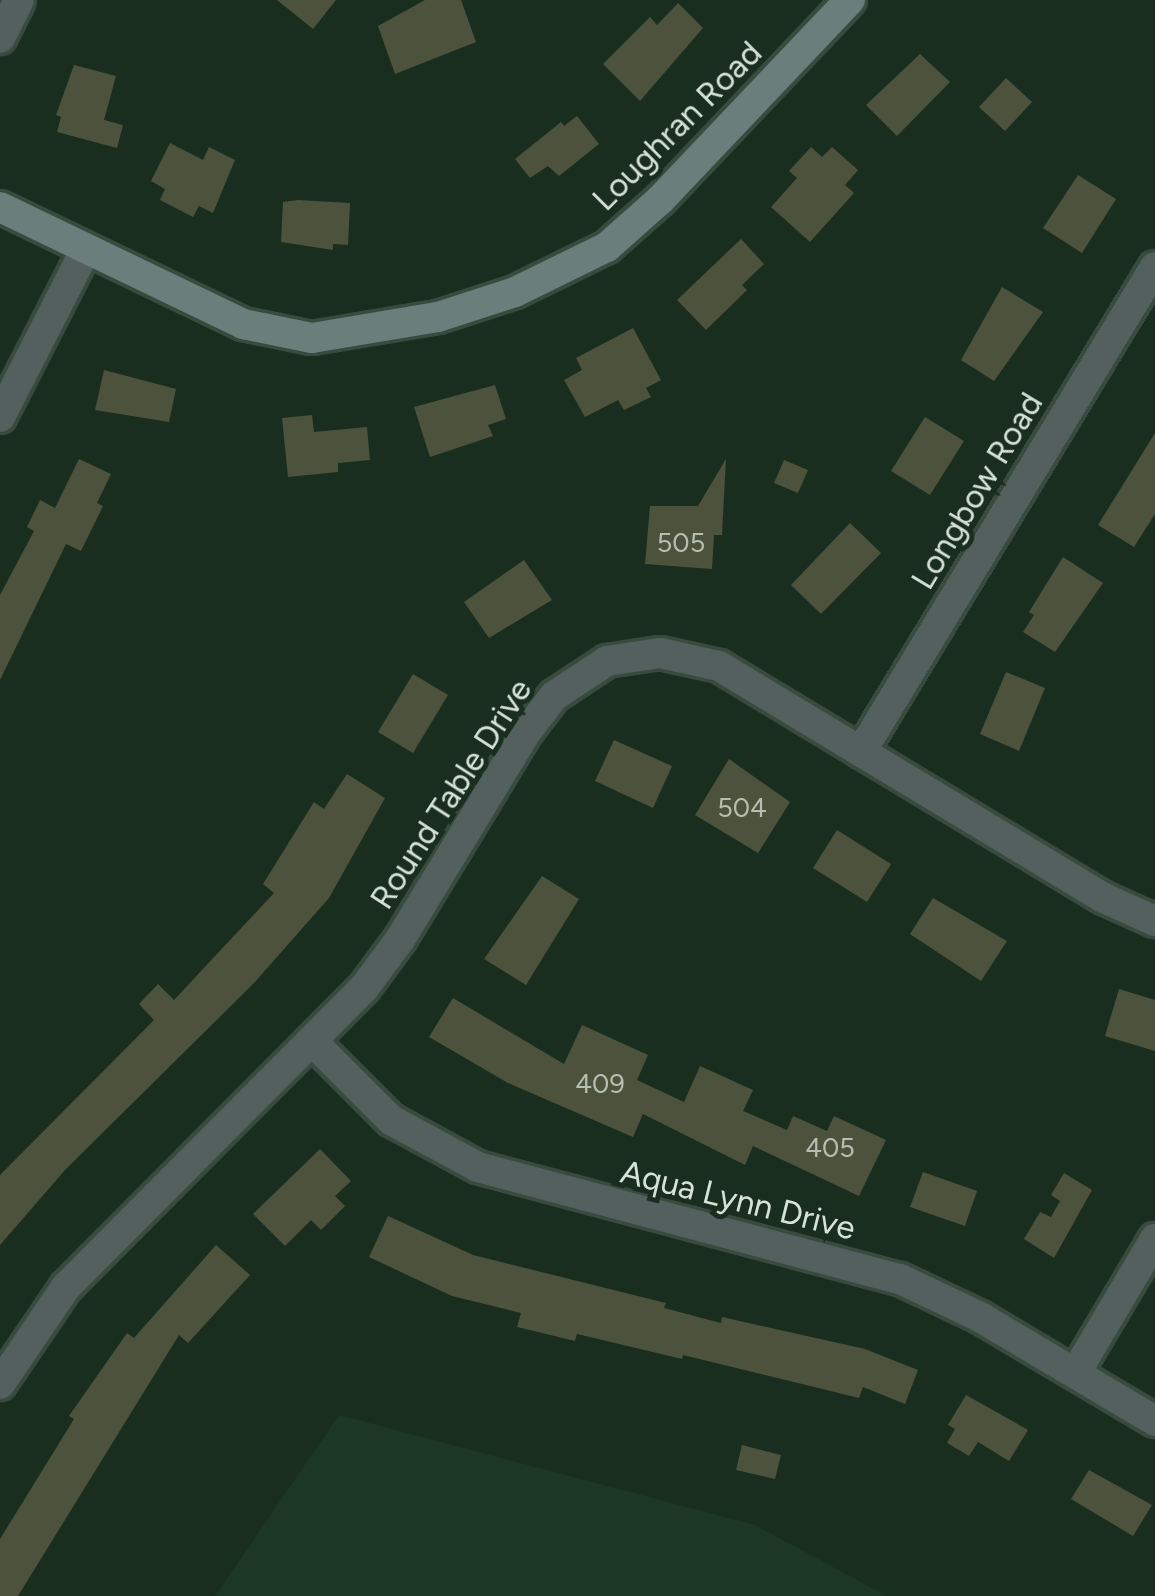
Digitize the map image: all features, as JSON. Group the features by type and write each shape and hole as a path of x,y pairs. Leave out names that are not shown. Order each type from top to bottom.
{"street":[{"path":"0,38 19,0"},
{"name":"Loughran Road","path":"0,207 243,324 312,338 416,322 515,292 607,248 660,200 850,0"},
{"path":"0,417 85,251"},
{"name":"Longbow Road","path":"861,752 1155,267"},
{"name":"Round Table Drive","path":"0,1384 66,1287 314,1043 401,938 527,731 577,675 633,655 687,656 719,666 1104,898 1155,921"},
{"name":"Aqua Lynn Drive","path":"314,1043 391,1120 478,1167 900,1279 1076,1372 1155,1421"},
{"path":"1076,1372 1155,1239"}],"shaded area":[{"path":"339,1415 755,1525 887,1596 215,1596"}],"building":[{"path":"277,0 336,0 313,29"},
{"path":"425,0 461,0 476,42 395,74 378,26"},
{"path":"678,3 703,28 640,101 603,64 650,17 657,25"},
{"path":"920,54 950,82 897,136 866,105"},
{"path":"74,65 116,76 104,120 123,125 117,148 57,132 61,117 56,115"},
{"path":"1006,78 1032,102 1005,131 979,107"},
{"path":"577,116 599,144 559,176 548,166 530,178 515,159 561,122 564,126"},
{"path":"170,143 203,160 209,147 235,160 213,213 199,206 193,217 160,200 165,189 151,181"},
{"path":"811,147 822,157 832,147 858,170 845,185 854,193 810,242 771,207 797,178 789,171"},
{"path":"1078,175 1116,199 1082,253 1043,228"},
{"path":"283,202 350,203 348,245 333,244 333,250 281,242"},
{"path":"741,239 764,264 742,285 747,290 706,330 677,300"},
{"path":"1002,287 1043,312 994,381 961,360"},
{"path":"633,328 661,380 646,388 651,397 624,410 618,400 585,417 564,380 582,370 576,358"},
{"path":"104,370 176,389 169,422 95,410"},
{"path":"495,385 506,419 488,425 493,436 430,457 414,407"},
{"path":"312,415 314,432 367,427 370,460 338,463 338,472 288,477 282,418"},
{"path":"925,417 964,441 930,495 891,471"},
{"path":"1155,433 1155,514 1134,547 1098,525"},
{"path":"79,459 111,474 97,503 103,506 81,551 66,544 0,680 0,595 34,531 27,527 40,500 55,508"},
{"path":"726,459 722,535 714,535 712,569 645,564 650,506 698,506"},
{"path":"784,460 808,470 798,493 774,483"},
{"path":"850,523 881,553 821,614 791,585"},
{"path":"1063,557 1103,583 1055,652 1023,632 1034,615 1029,612"},
{"path":"524,560 552,600 489,638 464,602"},
{"path":"1006,672 1045,688 1019,751 980,734"},
{"path":"413,674 448,695 413,753 378,732"},
{"path":"614,740 672,766 653,808 595,781"},
{"path":"729,759 790,802 758,853 695,815"},
{"path":"347,774 385,798 329,898 254,983 65,1170 0,1245 0,1175 154,1020 139,1004 158,984 174,1000 274,893 263,884 314,802 324,809"},
{"path":"837,830 891,864 867,902 813,868"},
{"path":"542,876 579,899 526,985 484,959"},
{"path":"933,898 1007,941 981,981 910,934"},
{"path":"1119,989 1155,1000 1155,1051 1105,1036"},
{"path":"453,998 564,1064 582,1025 648,1055 637,1080 684,1102 700,1066 753,1090 743,1111 787,1130 793,1116 827,1131 834,1116 886,1140 859,1196 753,1146 745,1165 643,1114 633,1137 508,1083 429,1037"},
{"path":"320,1149 351,1181 335,1196 345,1206 321,1230 311,1220 285,1246 253,1214"},
{"path":"923,1172 977,1191 965,1226 910,1207"},
{"path":"1064,1173 1092,1190 1054,1258 1024,1239 1040,1212 1051,1217 1060,1201 1051,1195"},
{"path":"388,1216 473,1255 666,1303 664,1308 721,1323 722,1317 865,1349 918,1370 905,1404 863,1387 859,1398 683,1355 682,1359 577,1334 575,1341 517,1327 521,1313 452,1296 369,1257"},
{"path":"216,1245 250,1275 188,1343 179,1335 18,1596 0,1596 0,1539 74,1419 69,1416 127,1333 134,1338"},
{"path":"966,1395 1028,1430 1009,1461 978,1442 969,1456 947,1443 955,1429 948,1425"},
{"path":"742,1445 781,1455 775,1479 736,1470"},
{"path":"1089,1470 1152,1505 1133,1536 1071,1499"}]}
